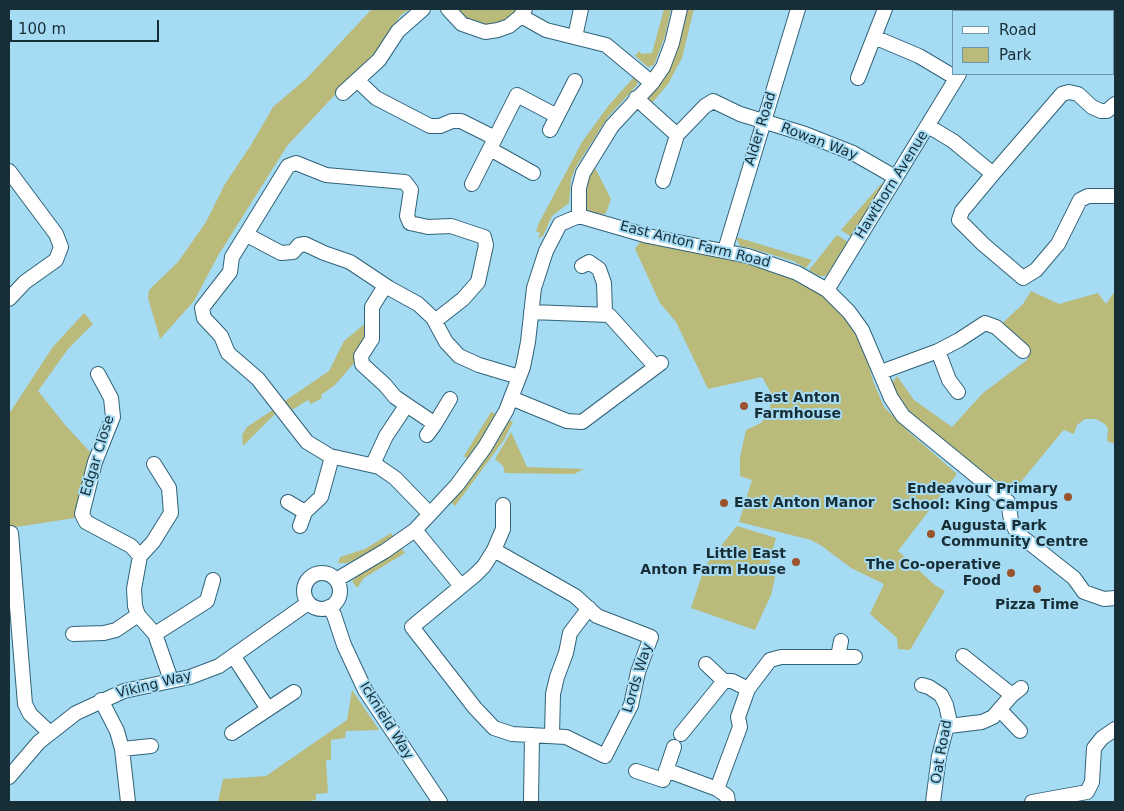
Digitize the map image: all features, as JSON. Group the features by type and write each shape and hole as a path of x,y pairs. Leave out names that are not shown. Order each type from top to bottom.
{"street":[{"path":"343,93 358,81 378,60 404,25 422,9"},
{"path":"448,9 460,23 485,32 505,28 523,12 546,30 600,43 613,49 652,83"},
{"path":"575,37 581,9"},
{"path":"336,580 385,551 414,530 430,514 476,459 511,398 519,377 526,352 538,274 554,234 564,222 579,216 579,188 583,174 602,140 636,98 652,83 663,67 670,50 680,9"},
{"name":"Alder Road","path":"725,250 798,9"},
{"path":"858,78 885,9"},
{"path":"1016,9 1041,9"},
{"name":"Hawthorn Avenue","path":"874,37 919,56 952,73"},
{"name":"Hawthorn Avenue","path":"827,290 957,76"},
{"path":"358,81 376,98 430,126 437,127 461,121 533,173"},
{"path":"550,130 575,81"},
{"path":"1115,104 1107,111 1098,110 1078,94 1065,92 962,211 959,220 990,251 1023,278 1036,270 1058,244 1080,200 1088,196 1115,196"},
{"path":"472,184 518,95 557,116"},
{"path":"636,98 677,135 663,181"},
{"name":"Rowan Way","path":"677,135 705,106 713,101 732,111 853,153 895,177"},
{"path":"928,126 953,141 993,174"},
{"path":"430,514 395,478 373,464 332,456 316,448 304,438 258,379 230,355 221,336 203,316 203,304 230,272 232,258 290,164 299,163 326,175 404,182 411,190 407,216 410,223 428,227 455,228 480,235 486,243 481,274 476,286 435,321"},
{"path":"9,171 56,234 61,249 56,260 25,282 9,297"},
{"name":"East Anton Farm Road","path":"579,216 648,236 725,250 788,270 827,290 849,312 862,330 891,398 903,416 1008,502 1011,520 1017,533 1074,578 1084,592 1104,599 1115,598"},
{"path":"247,235 281,253 292,252 299,245 307,244 324,253 352,263 385,286 416,302 435,321 446,342 459,356 479,365 519,377"},
{"path":"582,266 589,262 599,269 604,283 605,313"},
{"path":"385,286 372,307 372,339 361,354 360,360 365,368 431,430 450,399"},
{"path":"511,398 567,421 582,422 658,365 605,313 531,312"},
{"path":"881,372 938,351 985,323 996,327 1023,351"},
{"path":"938,351 949,380 958,392"},
{"name":"Edgar Close","path":"98,374 112,398 113,417 95,462 82,514 86,522 131,546 140,556"},
{"path":"373,464 386,436 406,406"},
{"path":"300,526 304,512 321,496 332,456"},
{"path":"154,464 168,488 171,513 153,542 140,556 134,588 138,615 155,634 171,680"},
{"path":"288,502 304,512"},
{"name":"Lords Way","path":"494,550 575,596 596,616 651,637 638,672 631,706 605,756 573,739 552,735 505,732 490,725 412,627 484,566 494,550 503,529 503,504"},
{"path":"414,530 461,586"},
{"path":"12,533 11,568 25,704 30,714 49,732"},
{"path":"324,573 336,580 340,587 340,595 329,608 318,609 308,603 304,589 310,577 324,573"},
{"path":"155,634 207,601 213,580"},
{"name":"Viking Way","path":"9,777 49,732 76,713 124,691 190,677 219,666 308,603"},
{"name":"Icknield Way","path":"329,608 334,615 344,645 365,690 432,799"},
{"path":"552,735 553,694 557,677 566,654 570,633 589,608"},
{"path":"73,634 104,633 116,630 138,615"},
{"path":"838,657 842,641"},
{"path":"949,726 982,722 993,717 1016,692 962,656"},
{"path":"234,657 268,709"},
{"path":"718,789 740,727 738,717 748,688 770,660 797,657 855,657"},
{"path":"706,664 724,681 732,681 748,688"},
{"path":"681,734 724,681"},
{"name":"Oat Road","path":"922,685 941,694 948,712 949,726 942,745 933,802"},
{"path":"232,733 294,692"},
{"path":"101,700 117,731 122,749 128,802"},
{"path":"1000,710 1020,731"},
{"path":"1032,802 1085,798 1092,782 1094,748 1102,738 1115,728"},
{"path":"531,802 532,735"},
{"path":"122,749 151,746"},
{"path":"636,771 663,780 674,747"},
{"path":"666,770 718,789 727,796 728,802"}],"green space":[{"path":"372,9 410,9 401,15 375,52 287,146 219,254 194,301 160,339 148,298 149,290 178,262 206,222 225,184 273,107 307,78"},
{"path":"453,9 521,9 510,21 477,27"},
{"path":"664,9 671,9 665,36 654,65 648,67 635,56 639,51 642,54 652,53"},
{"path":"687,9 694,9 682,58 668,84 652,103 649,100 649,95 672,64 680,41"},
{"path":"634,77 638,82 637,85 608,117 576,167 571,179 569,203 552,216 543,236 538,238 540,233 536,231 539,223 582,142 609,105"},
{"path":"594,166 611,199 606,213 601,216 584,208 583,187"},
{"path":"881,184 885,187 855,235 850,236 841,230"},
{"path":"837,235 848,242 849,247 844,248 836,262 837,266 833,265 826,276 819,276 809,270"},
{"path":"736,237 812,260 806,268 793,261 750,248 750,246 748,248 740,246"},
{"path":"640,242 738,260 788,277 821,294 847,321 864,349 873,381 884,407 910,433 957,474 898,551 936,586 945,591 910,650 898,649 897,638 870,614 884,584 851,568 811,540 739,522 752,480 740,476 740,457 746,430 761,423 770,409 771,393 762,377 708,389 676,322 660,303 635,249"},
{"path":"1031,291 1059,304 1098,293 1106,304 1115,291 1115,444 1107,441 1108,429 1105,424 1096,419 1085,419 1077,425 1074,434 1064,430 1061,433 1015,489 993,479 912,419 890,386 897,376 914,400 952,427 983,393 1027,360 1029,351 999,326 1023,304"},
{"path":"84,313 93,324 68,349 38,391 66,426 92,454 75,518 9,528 9,414 52,348"},
{"path":"367,322 369,333 355,353 354,363 335,385 321,395 322,398 311,404 308,400 292,410 285,401 329,371 344,341"},
{"path":"274,409 277,412 243,446 242,435 247,427"},
{"path":"491,412 498,415 470,461 464,456"},
{"path":"506,419 513,422 504,440 455,506 449,500"},
{"path":"511,432 527,467 584,469 574,474 505,473 503,466 495,459"},
{"path":"737,526 776,538 769,564 777,569 771,595 755,630 691,608 705,566"},
{"path":"391,533 395,539 367,555 347,563 338,563 340,557 365,549"},
{"path":"400,546 405,553 364,578 357,588 352,581 358,575"},
{"path":"352,690 379,730 346,731 345,738 331,740 331,760 326,760 328,793 316,794 316,800 301,802 218,802 223,779 266,776 347,720"}],"place":[{"name":"East Anton Farmhouse","path":"744,406"},
{"name":"Endeavour Primary School: King Campus","path":"1068,497"},
{"name":"East Anton Manor","path":"724,503"},
{"name":"Augusta Park Community Centre","path":"931,534"},
{"name":"Little East Anton Farm House","path":"796,562"},
{"name":"The Co-operative Food","path":"1011,573"},
{"name":"Pizza Time","path":"1037,589"}]}
